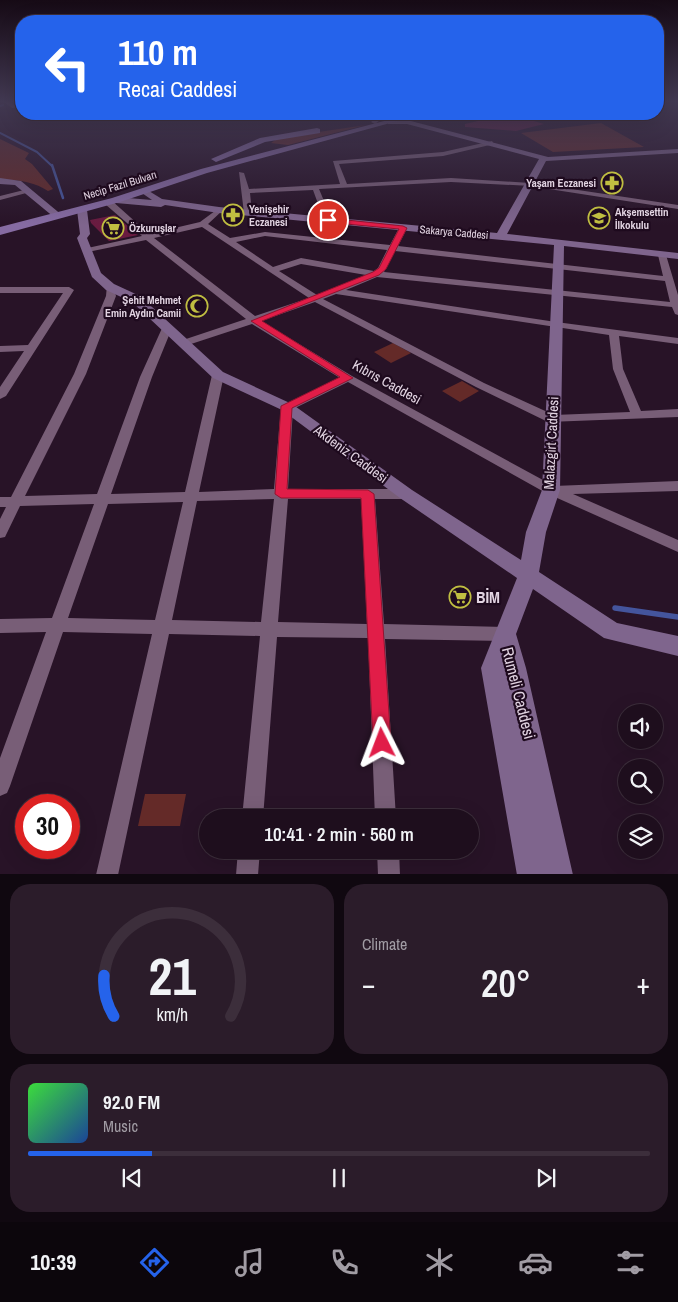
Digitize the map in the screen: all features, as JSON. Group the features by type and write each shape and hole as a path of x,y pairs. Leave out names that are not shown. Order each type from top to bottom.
{"main road":[{"name":"Necip Fazıl Bulvarı","path":"55,213 184,173 251,143"},
{"path":"266,143 268,146 298,146"},
{"name":"Necip Fazıl Bulvarı","path":"55,213 82,210 204,171 310,143"},
{"path":"223,156 246,149 263,150 264,153 248,159"},
{"path":"0,224 55,213"},
{"path":"0,231 55,213"}],"street":[{"path":"344,185 335,162 443,154 492,143 549,157 678,150"},
{"path":"495,143 549,157"},
{"path":"500,236 534,185 549,157"},
{"path":"241,173 246,191 248,212"},
{"path":"246,191 463,180 534,185 678,207"},
{"path":"0,181 18,183 55,213"},
{"path":"516,230 534,185"},
{"path":"315,187 328,220"},
{"path":"0,198 28,191"},
{"name":"Sakarya Caddesi","path":"144,191 159,201 219,210 500,236 516,230 559,244 678,256"},
{"path":"112,201 192,206"},
{"name":"Kıbrıs Caddesi","path":"112,201 148,237 255,321 348,378 551,490 678,546"},
{"name":"Akdeniz Caddesi","path":"82,210 85,234 82,238 96,275 110,287 136,299 218,375 287,406 406,494 612,631 678,646"},
{"path":"86,251 203,224 219,210"},
{"path":"203,224 316,299 437,361 480,386 552,419 678,413"},
{"path":"184,344 316,299 376,274 382,269 403,228"},
{"path":"229,241 265,234 668,279"},
{"name":"Malazgirt Caddesi","path":"504,634 528,575 536,532 551,490 559,244"},
{"path":"272,270 301,260 376,274 558,292 677,309 662,255"},
{"path":"0,533 80,374 111,296 110,287"},
{"path":"0,301 4,290 69,290 0,396"},
{"path":"334,291 556,325 678,341"},
{"path":"0,786 56,625 146,378 167,328"},
{"path":"614,333 618,369 638,415"},
{"path":"0,349 31,348"},
{"path":"107,874 218,375"},
{"path":"253,809 287,406 348,378"},
{"path":"551,490 678,486"},
{"path":"0,502 281,494 406,494"},
{"path":"368,494 386,809"},
{"path":"0,626 56,625 504,634"},
{"name":"Rumeli Caddesi","path":"504,634 492,668 532,874"},
{"name":"Rumeli Caddesi","path":"504,634 515,668 559,874"},
{"path":"247,874 248,859"},
{"path":"388,859 389,874"}],"shaded area":[{"path":"0,143 8,143 29,153 25,159 32,164 53,189 48,191 37,185 25,182 0,180"},
{"path":"271,143 297,143 288,145"},
{"path":"537,143 636,143 644,147 553,152"},
{"path":"393,343 411,353 391,363 374,352"},
{"path":"462,381 479,391 460,402 442,391"},
{"path":"145,794 186,794 180,826 138,826"}],"building":[{"name":"Özkuruşlar","path":"115,215 138,235 109,241 90,220"}],"waterway":[{"path":"19,143 37,152 52,166"},
{"path":"52,165 63,198"},
{"path":"615,608 678,617"}],"place":[{"name":"Yaşam Eczanesi","path":"612,183"},
{"name":"Yenişehir Eczanesi","path":"233,215"},
{"name":"Akşemsettin İlkokulu","path":"599,218"},
{"name":"Özkuruşlar","path":"113,228"},
{"name":"Şehit Mehmet Emin Aydın Camii","path":"197,306"},
{"name":"BİM","path":"460,597"}],"route":[{"path":"328,220 403,228 382,269 376,274 316,299 255,321 348,378 287,406 281,494 368,494 382,743"}]}
